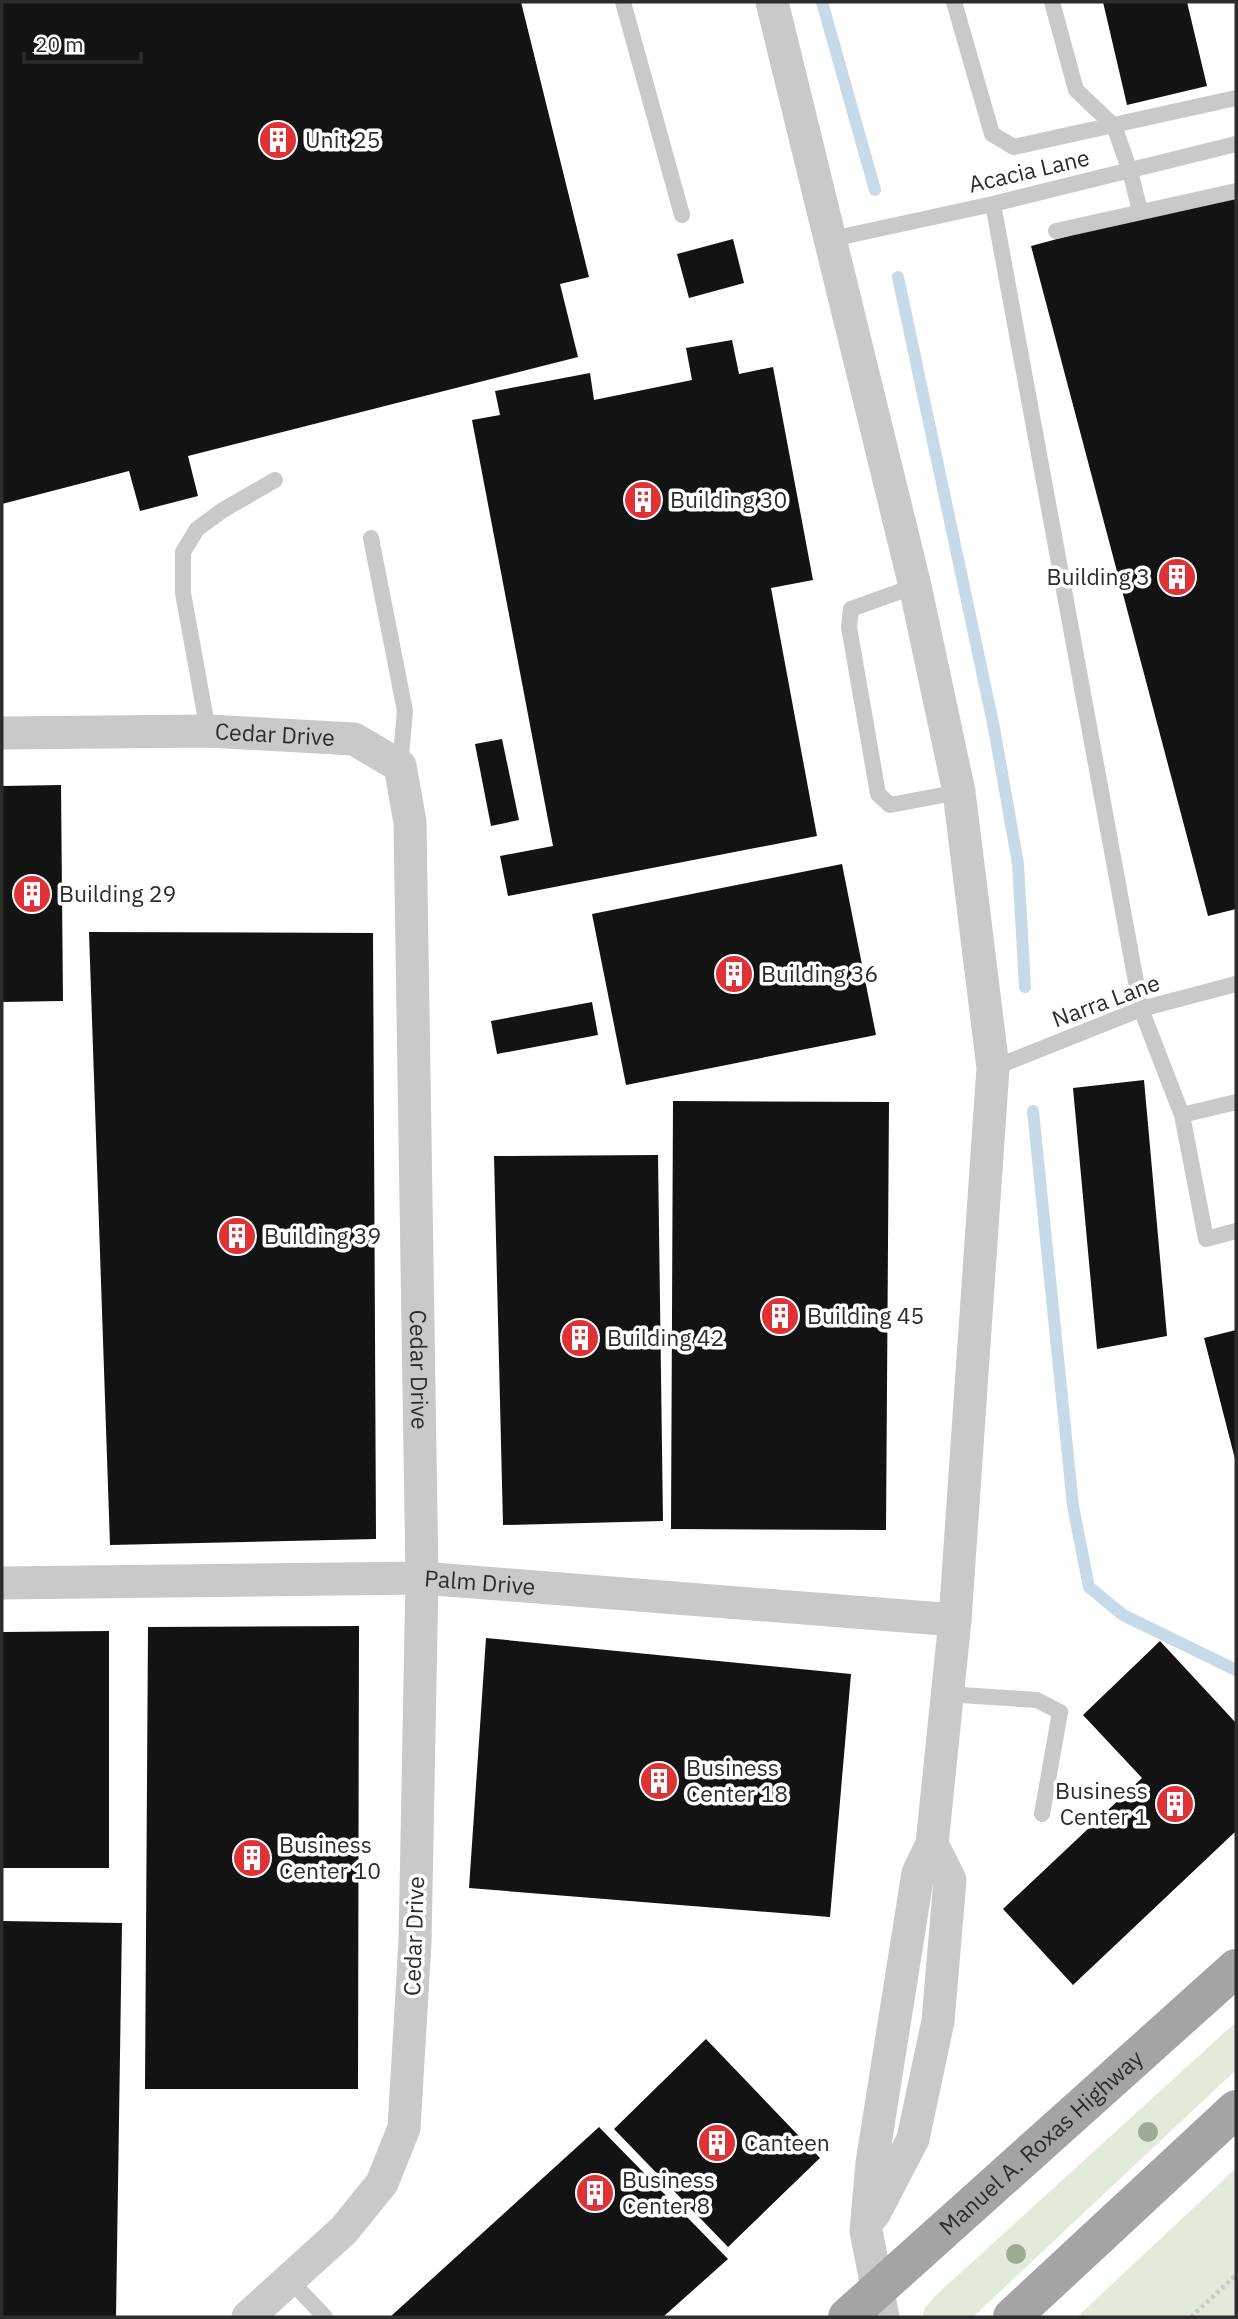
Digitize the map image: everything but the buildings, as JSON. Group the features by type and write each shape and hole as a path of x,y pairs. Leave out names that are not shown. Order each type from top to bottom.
{"main road":[{"name":"Manuel A. Roxas Highway","path":"846,2317 880,2303 898,2273 1236,1968"},
{"path":"1012,2317 1236,2109"}],"street":[{"path":"772,2 915,586 959,792 993,1068 955,1620 932,1844 950,1880 938,2021 912,2139 866,2231 880,2303"},
{"name":"Cedar Drive","path":"2,733 208,731 354,739 400,766 410,822 422,1578 415,1942 404,2128 382,2183 344,2230 248,2317"},
{"name":"Palm Drive","path":"2,1583 422,1578 955,1620"}],"lane":[{"path":"622,2 682,215"},
{"path":"954,2 992,134 1014,147 1236,98"},
{"path":"1052,2 1076,90 1114,126 1130,171 1140,211"},
{"name":"Acacia Lane","path":"832,239 993,204 1236,144"},
{"path":"1056,231 1236,191"},
{"path":"993,204 1141,1009 1182,1115 1206,1239 1236,1231"},
{"path":"208,731 183,593 183,552 197,529 223,510 275,480"},
{"path":"371,538 405,711 400,766"},
{"path":"915,586 851,609 849,627 878,794 890,805 959,792"},
{"name":"Narra Lane","path":"993,1068 1141,1009 1236,984"},
{"path":"1182,1115 1236,1102"},
{"path":"946,1694 1037,1700 1060,1712 1042,1814"},
{"path":"289,2278 325,2317"}],"path":[{"path":"1191,2317 1236,2275"}],"green space":[{"path":"1236,2022 1236,2070 973,2317 922,2317 925,2308 935,2296"},
{"path":"1236,2168 1236,2317 1077,2317"}],"waterway":[{"path":"822,2 875,190"},
{"path":"898,277 994,728 1018,864 1025,987"},
{"path":"1033,1111 1073,1506 1089,1587 1123,1615 1236,1670"}],"place":[{"name":"Unit 25","path":"278,140"},
{"name":"Building 30","path":"643,500"},
{"name":"Building 3","path":"1177,577"},
{"name":"Building 29","path":"32,894"},
{"name":"Building 36","path":"734,974"},
{"name":"Building 39","path":"237,1236"},
{"name":"Building 45","path":"780,1316"},
{"name":"Building 42","path":"580,1338"},
{"name":"Business Center 18","path":"659,1781"},
{"name":"Business Center 1","path":"1175,1804"},
{"name":"Business Center 10","path":"252,1858"},
{"name":"Canteen","path":"717,2143"},
{"name":"Business Center 8","path":"595,2193"}]}
